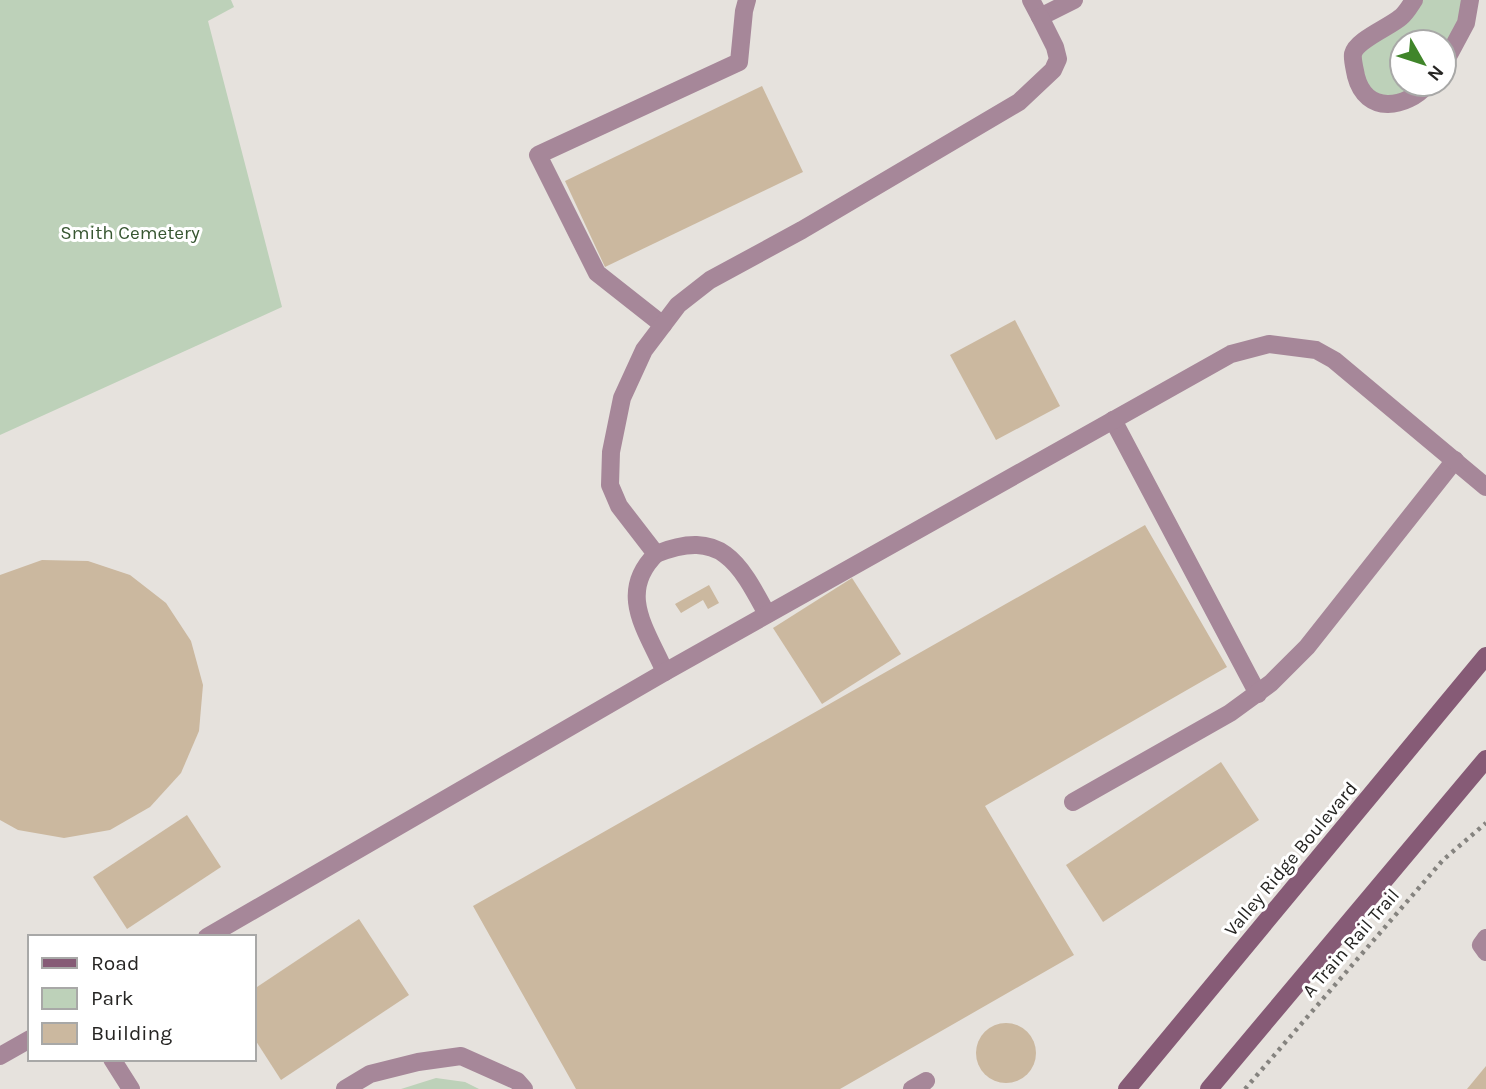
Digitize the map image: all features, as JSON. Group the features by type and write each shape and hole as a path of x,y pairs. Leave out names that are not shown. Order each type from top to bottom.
{"main road":[{"name":"Valley Ridge Boulevard","path":"1127,1089 1486,656"},
{"path":"1209,1089 1486,759"}],"lane":[{"path":"663,325 597,274 538,155 739,62 747,0"},
{"path":"656,554 619,506 610,485 611,452 622,398 644,350 678,305 710,280 802,230 1019,102 1054,70 1058,60 1055,47 1031,0"},
{"path":"1040,17 1074,0"},
{"path":"1410,98 1383,105 1366,97 1358,83 1353,54 1359,44 1403,16 1414,0"},
{"path":"1458,39 1463,30 1470,0"},
{"path":"210,935 665,672 1231,354 1269,344 1316,350 1334,360 1486,487"},
{"path":"1112,420 1258,694"},
{"path":"1073,802 1230,713 1258,694 1307,647 1455,460"},
{"path":"665,672 636,604 636,585 642,568 656,554 676,546 697,544 717,550 737,563 767,614"},
{"path":"1486,938 1481,945 1486,952"},
{"path":"0,1056 28,1040"},
{"path":"345,1089 370,1074 418,1062 461,1056 517,1081 524,1089"},
{"path":"114,1061 131,1089"}],"path":[{"name":"A Train Rail Trail","path":"1245,1089 1443,860 1486,823"}],"green space":[{"name":"Smith Cemetery","path":"0,0 231,0 234,7 208,21 282,307 0,435"},
{"path":"1414,0 1470,0 1458,30 1388,28 1388,97 1366,97 1359,44"},
{"path":"436,1078 465,1082 479,1089 401,1089"}],"building":[{"path":"762,86 803,172 605,267 565,181"},
{"path":"1015,320 1060,406 996,440 950,355"},
{"path":"1145,525 1227,667 985,806 1074,955 840,1089 576,1089 473,906"},
{"path":"42,560 88,561 130,575 166,603 191,641 203,685 199,731 181,773 150,807 110,830 64,838 18,830 0,820 0,575"},
{"path":"852,578 901,654 822,704 773,628"},
{"path":"709,585 719,603 708,609 703,600 681,613 675,604"},
{"path":"1221,762 1259,820 1103,922 1066,865"},
{"path":"187,815 221,867 127,929 93,877"},
{"path":"359,919 409,995 281,1080 256,1041 256,988"},
{"path":"1006,1023 1027,1032 1036,1053 1027,1074 1006,1083 985,1074 976,1053 985,1032"},
{"path":"1486,1066 1486,1089 1467,1089"}]}
